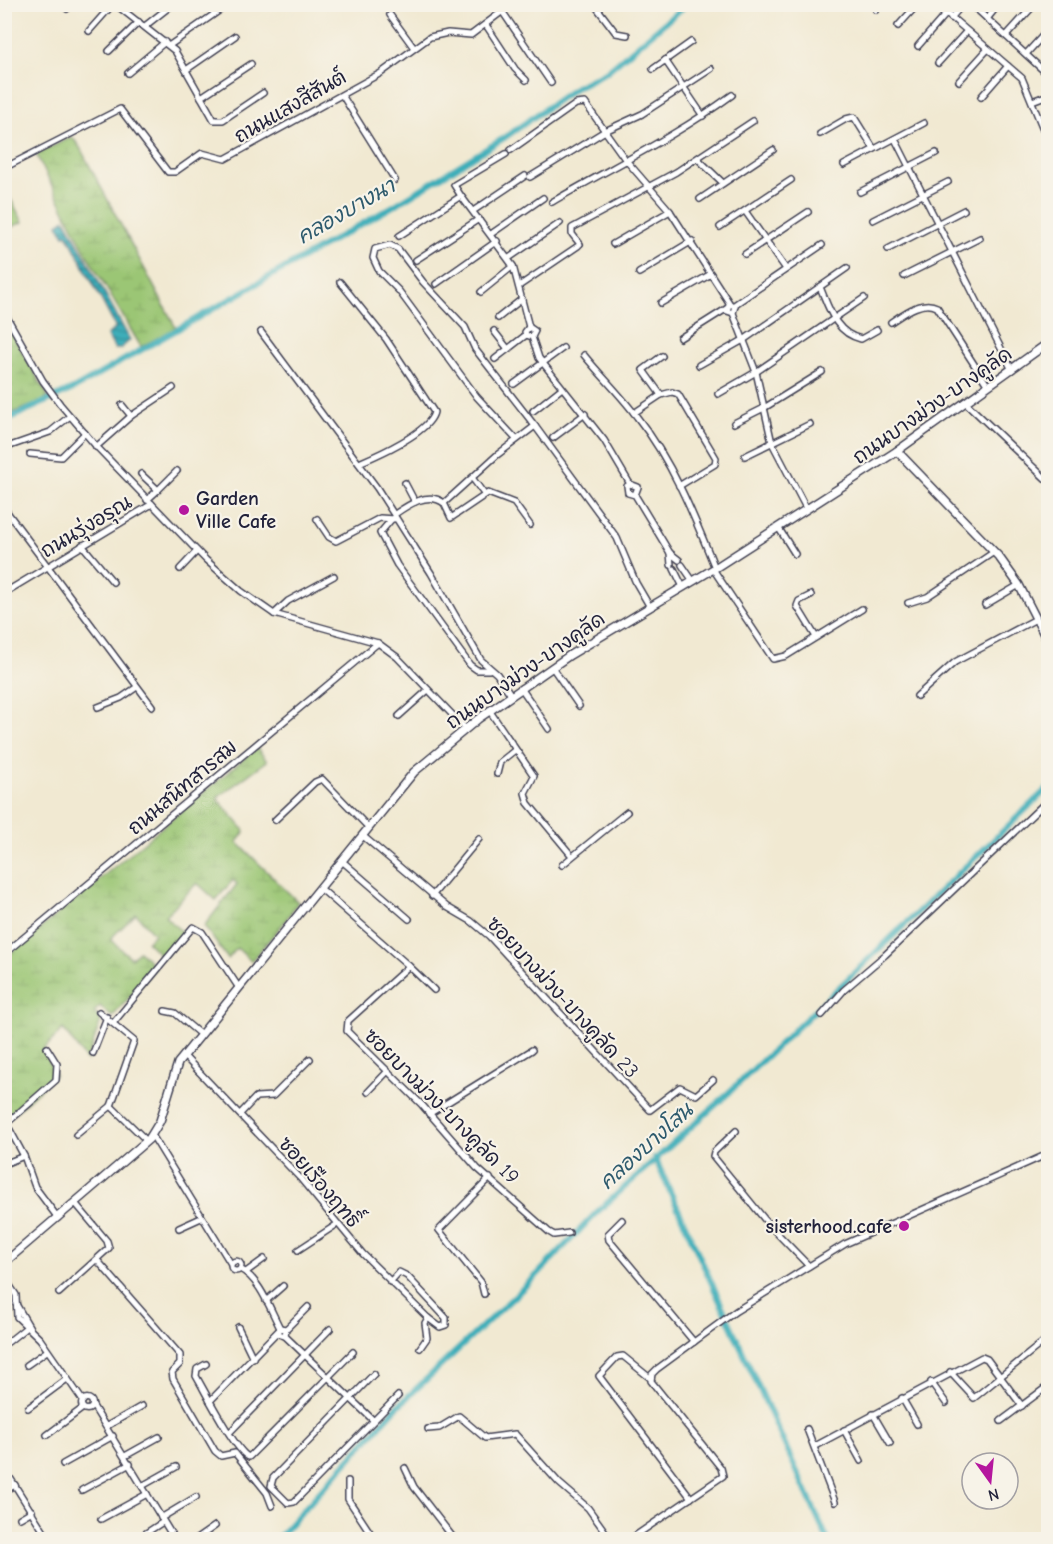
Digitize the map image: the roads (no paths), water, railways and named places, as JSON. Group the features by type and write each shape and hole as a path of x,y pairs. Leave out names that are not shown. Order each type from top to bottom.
{"street":[{"path":"67,9 72,4"},
{"path":"145,26 173,4"},
{"name":"ถนนแสงสีสันต์","path":"4,168 120,109 166,170 171,173 202,153 221,160 381,73 414,48 439,35 471,35 512,4"},
{"path":"594,4 616,33 627,35"},
{"path":"876,10 881,4"},
{"path":"898,26 918,4"},
{"path":"936,4 1022,78 1048,141"},
{"path":"918,46 963,4"},
{"path":"971,4 1047,70 1048,84"},
{"path":"987,19 999,4"},
{"path":"1006,36 1035,4"},
{"path":"88,30 117,5 167,44 186,70 211,118 217,122 263,93"},
{"path":"128,73 167,44 223,8"},
{"path":"502,11 551,83"},
{"path":"390,15 414,48"},
{"path":"109,51 139,22"},
{"path":"486,25 515,69 526,80"},
{"path":"1026,54 1048,30"},
{"path":"938,63 967,31"},
{"path":"186,70 235,36"},
{"path":"653,69 692,42"},
{"path":"959,81 988,49"},
{"path":"665,60 703,116"},
{"path":"201,97 251,64"},
{"path":"981,97 1008,66"},
{"path":"473,211 605,131 642,114 711,69"},
{"path":"342,94 395,180"},
{"path":"552,202 625,159 666,140 732,95"},
{"path":"1032,101 1048,95"},
{"path":"495,359 535,331 529,327 519,286 509,258 454,185 509,152 583,102 625,159 670,211 692,241 730,306 745,339 756,372 772,443 806,508"},
{"path":"820,134 854,117 874,149"},
{"path":"519,286 579,245 572,234 572,228 698,159 753,121"},
{"path":"844,165 924,123"},
{"path":"895,139 954,251 1012,370"},
{"path":"700,199 773,150"},
{"path":"860,192 936,153"},
{"path":"698,159 723,183"},
{"path":"720,227 791,180"},
{"path":"873,220 948,182"},
{"path":"399,236 461,196"},
{"path":"491,234 543,198"},
{"path":"888,249 964,210"},
{"path":"613,244 670,211"},
{"path":"745,211 786,269"},
{"path":"745,254 808,212"},
{"path":"417,260 479,219"},
{"path":"509,258 560,223"},
{"path":"904,276 980,238"},
{"path":"436,284 497,241"},
{"path":"639,273 692,241"},
{"path":"516,439 477,397 399,291 379,271 373,258 375,249 390,245 398,249 423,282 465,327 475,348 617,538 636,583 650,607"},
{"path":"680,338 822,245"},
{"path":"480,292 513,266"},
{"path":"699,365 745,339 847,268"},
{"path":"661,303 711,274"},
{"path":"340,282 386,339 434,412 432,419 398,444 359,463"},
{"path":"820,287 834,319 843,331 855,338 866,338 878,330"},
{"path":"718,394 756,372 864,298"},
{"path":"498,318 522,299"},
{"path":"891,322 920,306 928,304 937,308 988,386"},
{"path":"4,312 50,391 96,447 197,551 241,591 274,614 378,643 396,657 466,729"},
{"path":"494,331 508,349"},
{"path":"261,332 359,463 481,660 489,670 497,674 511,695"},
{"path":"529,336 543,363 585,414 630,484 626,490 631,496 635,495 670,553 673,567 683,586"},
{"name":"ถนนบางม่วง-บางคูลัด","path":"4,1263 76,1204 149,1138 160,1121 178,1063 414,772 489,710 552,667 714,568 897,451 1048,343"},
{"path":"514,384 563,348"},
{"path":"584,355 634,413 679,486 714,568 773,658 786,656 862,609"},
{"path":"661,395 643,370 662,356"},
{"path":"734,423 764,408 822,372"},
{"path":"96,447 131,416 173,388"},
{"path":"534,411 562,388"},
{"path":"634,413 661,395 672,392 678,394 716,458 715,464 679,486"},
{"path":"966,403 1048,481"},
{"path":"122,405 131,416"},
{"path":"553,438 585,414"},
{"path":"13,445 50,432 70,416"},
{"path":"745,456 810,424"},
{"path":"444,503 516,439 535,426"},
{"path":"30,454 61,456 85,433"},
{"path":"897,451 994,552 1019,585 1048,642"},
{"name":"ถนนรุ่งอรุณ","path":"4,593 149,502 177,471"},
{"path":"141,474 158,490"},
{"path":"473,478 484,494 514,503 530,525"},
{"path":"405,483 415,502"},
{"path":"484,494 451,518 444,503 433,499 415,502 394,517 380,533 397,564 470,665 477,670 489,670"},
{"path":"4,508 152,706"},
{"path":"317,519 329,537 336,541 380,518 394,517"},
{"path":"778,527 795,554"},
{"path":"82,545 113,582"},
{"path":"180,569 197,551"},
{"path":"908,603 927,597 994,552"},
{"path":"670,553 681,562 693,581"},
{"path":"274,614 288,601 334,576"},
{"path":"986,605 1019,585"},
{"path":"811,595 797,603 797,606 816,637"},
{"path":"917,696 950,665 1036,619"},
{"name":"ถนนสนิทสารสม","path":"4,954 378,643"},
{"path":"552,667 579,706"},
{"path":"98,707 121,698 137,687"},
{"path":"521,688 549,729"},
{"path":"399,716 428,690"},
{"path":"489,710 534,778 525,793 528,803 539,820 572,856"},
{"path":"498,774 500,762 515,750"},
{"path":"274,820 315,782 322,779 369,828"},
{"path":"822,1015 844,990 885,955 1048,800"},
{"path":"562,865 627,812"},
{"name":"ซอยบางม่วง-บางคูลัด 23","path":"363,836 432,896 489,936 650,1110 680,1087 696,1095 713,1080"},
{"path":"432,896 479,839"},
{"path":"342,861 409,919"},
{"path":"320,888 434,990"},
{"path":"114,1022 193,927 202,932 239,988"},
{"name":"ซอยบางม่วง-บางคูลัด 19","path":"409,966 346,1024 347,1031 429,1114 466,1156 549,1232 554,1235 569,1233"},
{"path":"165,1011 175,1013 201,1035"},
{"path":"76,1135 111,1106 134,1046 134,1041 114,1022 99,1012"},
{"path":"93,1053 107,1017"},
{"path":"47,1048 57,1064 56,1080 6,1121 24,1156 35,1187 58,1218"},
{"path":"429,1114 532,1050"},
{"name":"ซอยเรืองฤทธิ์","path":"184,1056 300,1178 336,1225 390,1282 437,1326 446,1325 446,1318 407,1276 399,1272 390,1282"},
{"path":"240,1114 256,1097 273,1096 310,1059"},
{"path":"368,1092 387,1071"},
{"path":"111,1106 149,1138 231,1264 237,1261 241,1264 266,1301 282,1331 373,1420"},
{"path":"736,1131 714,1152 714,1156 770,1226 809,1266"},
{"path":"650,1378 657,1369 736,1311 845,1244 1048,1154"},
{"path":"4,1164 24,1156"},
{"path":"484,1294 481,1282 440,1230 490,1178"},
{"path":"59,1293 106,1252 109,1245 76,1204"},
{"path":"178,1228 201,1218"},
{"path":"622,1220 608,1234 609,1240 694,1341"},
{"path":"298,1250 336,1225"},
{"path":"243,1270 264,1259"},
{"path":"97,1260 180,1355 180,1364 172,1372 173,1379 215,1451 222,1456 235,1453 267,1492 272,1506"},
{"path":"4,1277 16,1296 17,1317 29,1327 47,1351 83,1401 83,1408"},
{"path":"266,1301 283,1286"},
{"path":"210,1401 308,1307"},
{"path":"420,1348 427,1338 425,1323 428,1318"},
{"path":"8,1342 29,1327"},
{"path":"238,1327 253,1358"},
{"path":"229,1433 330,1329"},
{"path":"950,1372 974,1398 1048,1338"},
{"path":"27,1365 47,1351"},
{"path":"206,1364 197,1369 196,1374 229,1433 244,1455 251,1456 352,1352"},
{"path":"629,1539 722,1479 723,1471 650,1378 623,1356 616,1357 599,1376 691,1498"},
{"path":"815,1446 931,1382 982,1357 987,1359 1022,1406"},
{"path":"374,1374 273,1478 271,1485 279,1497 288,1503 294,1502 398,1396"},
{"path":"28,1408 67,1379"},
{"path":"931,1382 946,1403"},
{"path":"1001,1421 1048,1386"},
{"path":"902,1398 917,1424"},
{"path":"83,1401 90,1399 175,1539"},
{"path":"107,1426 142,1406"},
{"path":"83,1408 88,1410 93,1407"},
{"path":"47,1435 83,1408"},
{"path":"873,1414 890,1443"},
{"path":"428,1429 439,1428 459,1416 485,1438 515,1434 560,1483 588,1508 611,1539"},
{"path":"807,1428 835,1502"},
{"path":"844,1430 861,1461"},
{"path":"63,1464 113,1436"},
{"path":"125,1456 159,1437"},
{"path":"82,1490 130,1464"},
{"path":"142,1486 176,1467"},
{"path":"4,1468 47,1539"},
{"path":"405,1468 414,1487 455,1539"},
{"path":"348,1481 348,1499 375,1539"},
{"path":"4,1491 15,1485"},
{"path":"102,1519 147,1494"},
{"path":"135,1539 196,1497"},
{"path":"20,1518 32,1511"},
{"path":"195,1539 215,1526"}],"water":[{"path":"65,219 130,340 120,349 115,349 107,335 116,328 67,234 64,235 58,224"}],"waterway":[{"name":"คลองบางนา","path":"4,421 73,389 395,205 504,138 576,87 606,72 687,4"},
{"name":"คลองบางโสน","path":"276,1540 396,1408 537,1275 596,1213 720,1101 1048,788"},
{"path":"655,1158 828,1540"}],"place":[{"name":"Garden Ville Cafe","path":"184,510"},
{"name":"sisterhood.cafe","path":"904,1226"}]}
